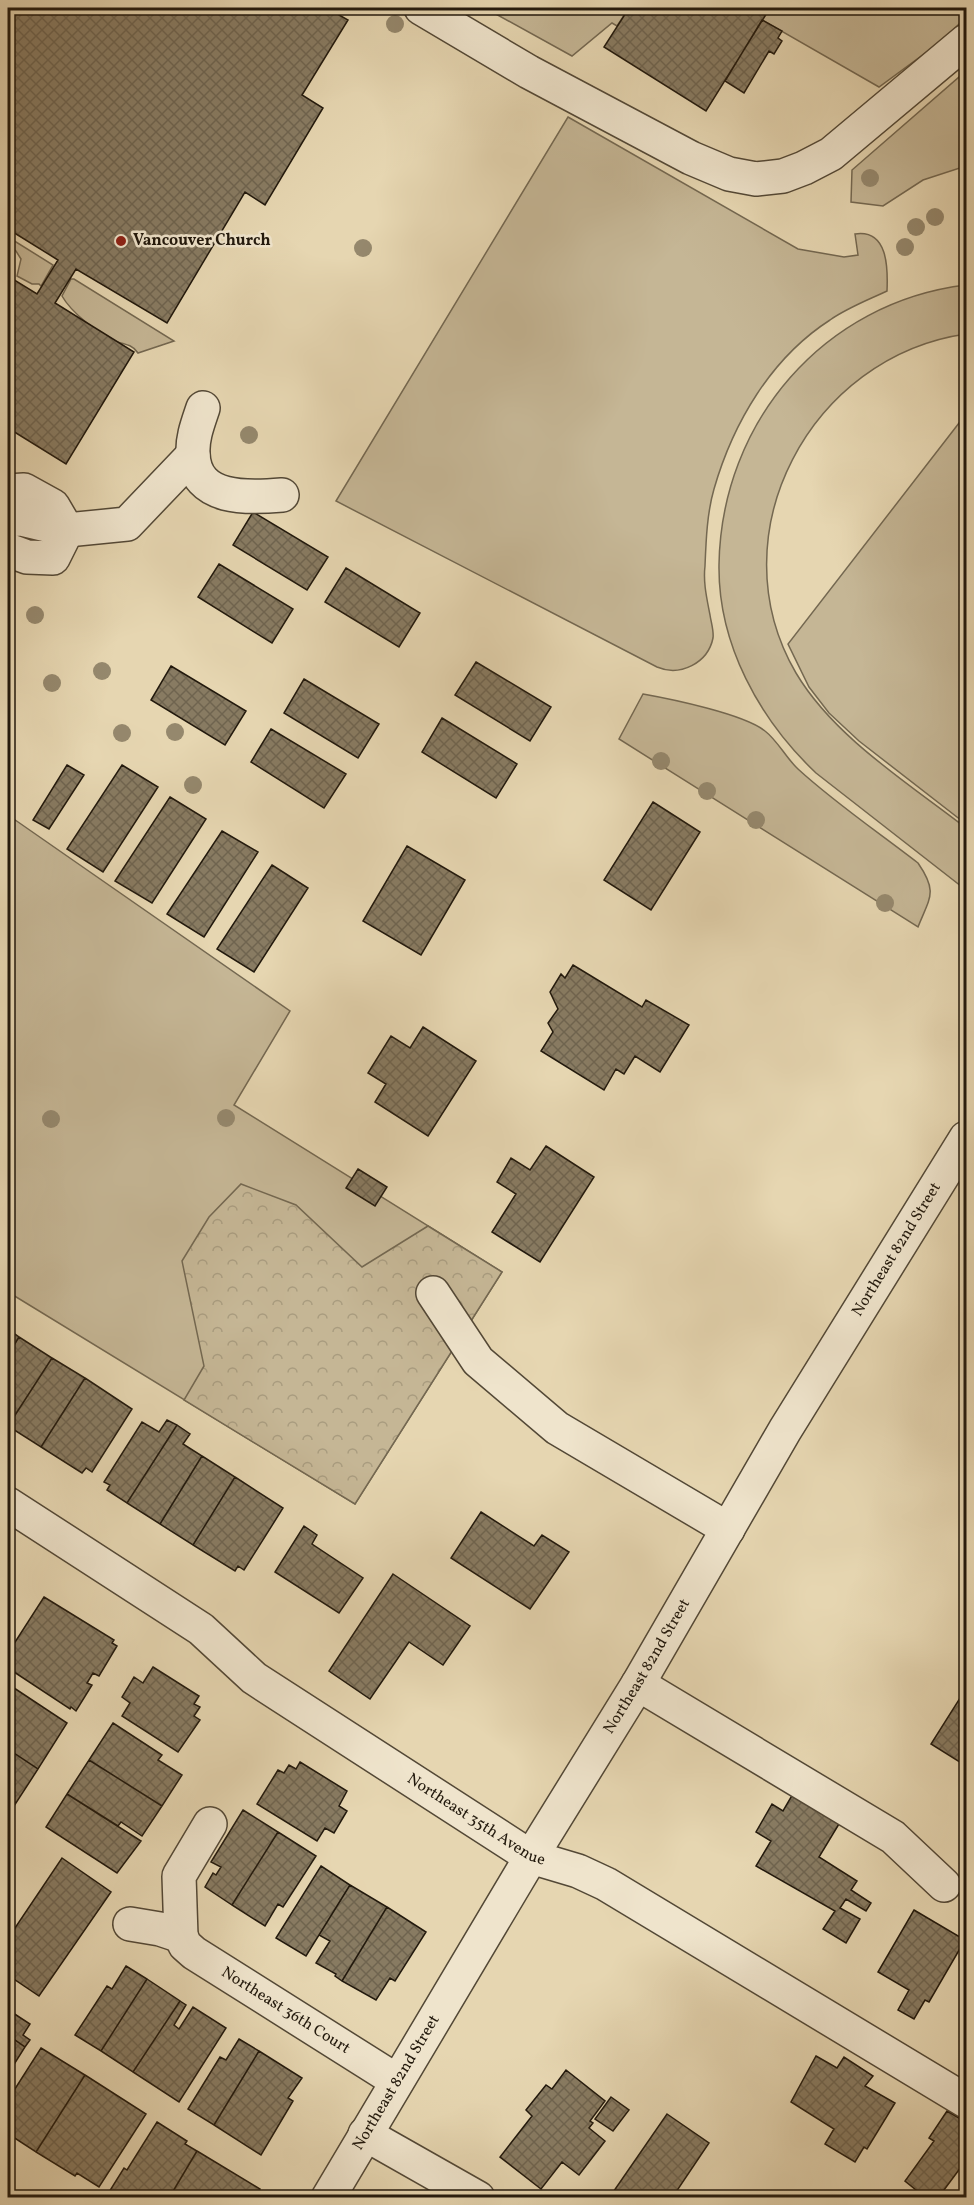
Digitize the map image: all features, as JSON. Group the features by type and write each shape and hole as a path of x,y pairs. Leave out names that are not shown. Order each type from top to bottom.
{"street":[{"path":"421,8 529,72 691,158 729,174 756,178 783,176 831,154 966,40"},
{"path":"202,408 195,434 193,455 199,474 211,489 250,498 282,495"},
{"path":"8,520 21,519 67,530 127,524 193,455"},
{"path":"8,491 24,490 53,506 67,530"},
{"path":"8,550 27,557 53,558 67,530"},
{"name":"Northeast 82nd Street","path":"328,2198 531,1857 638,1684 785,1430 966,1138"},
{"path":"433,1293 478,1361 557,1428 728,1529"},
{"name":"Northeast 35th Avenue","path":"11,1513 201,1629 254,1678 531,1857 578,1871 606,1884 966,2102"},
{"path":"638,1684 893,1837 944,1885"},
{"path":"130,1924 160,1929 181,1936 179,1876 210,1824"},
{"name":"Northeast 36th Court","path":"181,1936 185,1945 194,1953 397,2081"},
{"path":"365,2134 478,2198"}],"green space":[{"path":"485,8 629,8 617,26 612,23 572,56"},
{"path":"770,8 966,8 966,17 943,40 879,87 762,20"},
{"path":"966,71 966,166 923,180 883,206 851,202 852,170"},
{"path":"568,117 798,249 844,257 858,255 855,234 866,234 880,244 884,252 887,291 843,312 809,335 772,373 743,417 722,464 708,517 705,579 713,638 710,647 699,661 684,669 666,670 657,667 336,501"},
{"path":"8,237 53,265 41,286 17,276 21,259 8,245"},
{"path":"71,279 174,341 138,353 126,344 102,334 79,316 62,296"},
{"path":"966,285 966,334 911,349 863,377 823,414 792,460 773,510 767,564 774,619 796,673 812,696 830,718 873,758 966,828 966,890 816,773 777,729 760,704 734,651 726,623 719,565 724,513 738,463 761,418 790,378 826,343 868,316 915,296"},
{"path":"966,414 966,824 859,741 829,713 809,687 788,644"},
{"path":"643,694 725,713 765,731 812,782 918,863 928,881 930,895 918,927 619,739"},
{"path":"8,815 290,1011 234,1105 502,1272 355,1504 8,1292"},
{"path":"241,1184 296,1205 362,1267 428,1226 502,1272 355,1504 184,1400 204,1366 182,1261 209,1217"}],"building":[{"name":"Vancouver Church","path":"8,8 327,8 348,20 302,95 323,108 265,205 245,192 167,323 76,269 55,303 134,352 66,464 8,428 8,276 37,294 58,260 8,229"},
{"path":"629,8 770,8 706,111 604,47"},
{"path":"762,20 782,31 778,38 782,41 774,54 769,51 744,93 725,81"},
{"path":"253,512 328,557 307,590 233,545"},
{"path":"219,564 293,609 272,643 198,597"},
{"path":"346,568 420,613 399,647 325,602"},
{"path":"476,662 551,707 530,741 455,695"},
{"path":"171,666 246,711 225,745 151,700"},
{"path":"304,679 379,724 358,758 284,713"},
{"path":"442,718 517,764 496,798 422,752"},
{"path":"271,729 346,774 324,808 251,762"},
{"path":"67,765 84,775 49,829 33,820"},
{"path":"122,765 158,787 103,872 67,849"},
{"path":"170,797 206,819 152,903 115,881"},
{"path":"653,802 700,832 651,910 604,880"},
{"path":"222,831 258,852 204,937 167,914"},
{"path":"407,846 465,880 421,955 363,921"},
{"path":"272,865 308,888 254,972 217,949"},
{"path":"573,965 642,1007 646,1000 689,1025 660,1072 635,1056 624,1074 616,1069 604,1090 541,1051 553,1032 548,1023 558,1009 550,992 561,974 565,978"},
{"path":"423,1027 476,1061 428,1136 375,1102 386,1084 368,1073 391,1036 410,1048"},
{"path":"546,1146 594,1177 540,1262 492,1232 516,1194 497,1182 511,1158 530,1170"},
{"path":"358,1169 387,1187 375,1206 346,1188"},
{"path":"8,1329 19,1337 8,1355"},
{"path":"19,1337 52,1358 8,1426 8,1355"},
{"path":"52,1358 85,1378 41,1447 8,1426"},
{"path":"85,1378 132,1409 92,1472 86,1468 82,1473 41,1447"},
{"path":"167,1420 177,1425 127,1503 107,1490 110,1485 104,1482 142,1422 159,1432"},
{"path":"177,1425 190,1434 183,1444 202,1456 160,1524 127,1503"},
{"path":"202,1456 235,1477 193,1545 160,1524"},
{"path":"235,1477 283,1508 244,1570 238,1566 235,1571 193,1545"},
{"path":"481,1512 534,1546 542,1535 569,1552 530,1609 451,1558"},
{"path":"304,1526 317,1535 312,1544 363,1578 339,1613 275,1572"},
{"path":"393,1574 470,1626 443,1665 409,1642 370,1699 329,1671"},
{"path":"44,1597 114,1640 112,1643 117,1646 99,1676 93,1673 87,1683 92,1685 76,1711 8,1668 8,1653"},
{"path":"153,1667 199,1696 194,1704 200,1707 194,1716 200,1720 178,1752 122,1716 130,1703 122,1697 134,1677 143,1683"},
{"path":"8,1684 67,1723 38,1769 8,1749"},
{"path":"960,1698 966,1703 966,1766 931,1744"},
{"path":"113,1723 162,1755 158,1760 182,1775 162,1806 89,1760"},
{"path":"8,1749 38,1769 16,1803 8,1797"},
{"path":"89,1760 162,1806 142,1836 121,1822 118,1826 67,1794"},
{"path":"300,1762 347,1791 339,1806 347,1811 334,1833 325,1828 317,1841 257,1804 278,1770 284,1773 289,1765 296,1769"},
{"path":"794,1792 842,1819 819,1857 857,1881 851,1890 871,1903 866,1911 846,1899 840,1908 860,1919 846,1943 823,1929 835,1911 756,1866 771,1841 756,1832 772,1804 783,1811"},
{"path":"67,1794 141,1841 117,1873 46,1827"},
{"path":"8,1797 16,1803 8,1815"},
{"path":"243,1810 278,1832 232,1905 205,1887 213,1873 216,1875 221,1867 211,1862"},
{"path":"278,1832 316,1856 283,1907 278,1904 265,1926 232,1905"},
{"path":"62,1858 111,1892 39,1996 8,1975 8,1928 13,1931"},
{"path":"321,1866 350,1885 306,1956 276,1938"},
{"path":"350,1885 387,1907 342,1981 335,1976 336,1974 316,1963 330,1941 319,1935"},
{"path":"387,1907 426,1932 395,1981 390,1978 376,2000 342,1981"},
{"path":"914,1910 965,1940 929,2002 925,2000 914,2019 898,2010 909,1990 878,1972"},
{"path":"126,1966 147,1979 101,2051 75,2035 107,1986 112,1989"},
{"path":"147,1979 180,2001 133,2072 101,2051"},
{"path":"180,2001 186,2005 174,2025 179,2029 193,2007 226,2028 179,2102 133,2072"},
{"path":"10,2011 30,2024 23,2035 30,2040 25,2047 8,2035"},
{"path":"8,2035 25,2047 8,2074"},
{"path":"239,2039 259,2051 214,2125 188,2109 220,2057 226,2060"},
{"path":"41,2048 85,2075 36,2152 10,2135 12,2132 8,2129 8,2093 9,2090 13,2092"},
{"path":"259,2051 302,2078 288,2098 293,2101 261,2155 214,2125"},
{"path":"816,2056 837,2068 844,2057 873,2076 865,2086 895,2103 867,2149 864,2147 855,2162 825,2144 834,2129 791,2102"},
{"path":"566,2070 605,2101 590,2121 593,2123 589,2128 605,2141 579,2175 562,2162 541,2189 500,2157 532,2116 526,2110 546,2085 552,2089"},
{"path":"85,2075 146,2114 99,2187 77,2173 75,2176 36,2152"},
{"path":"611,2097 629,2110 613,2131 595,2119"},
{"path":"947,2111 966,2122 966,2156 964,2163 938,2198 926,2198 905,2181 934,2141 929,2138"},
{"path":"667,2114 709,2143 672,2198 609,2198"},
{"path":"157,2122 187,2141 185,2144 197,2151 169,2198 117,2198 109,2192 124,2168 127,2170"},
{"path":"197,2151 260,2189 255,2198 169,2198"}],"place":[{"name":"Vancouver Church","path":"121,241"}]}
